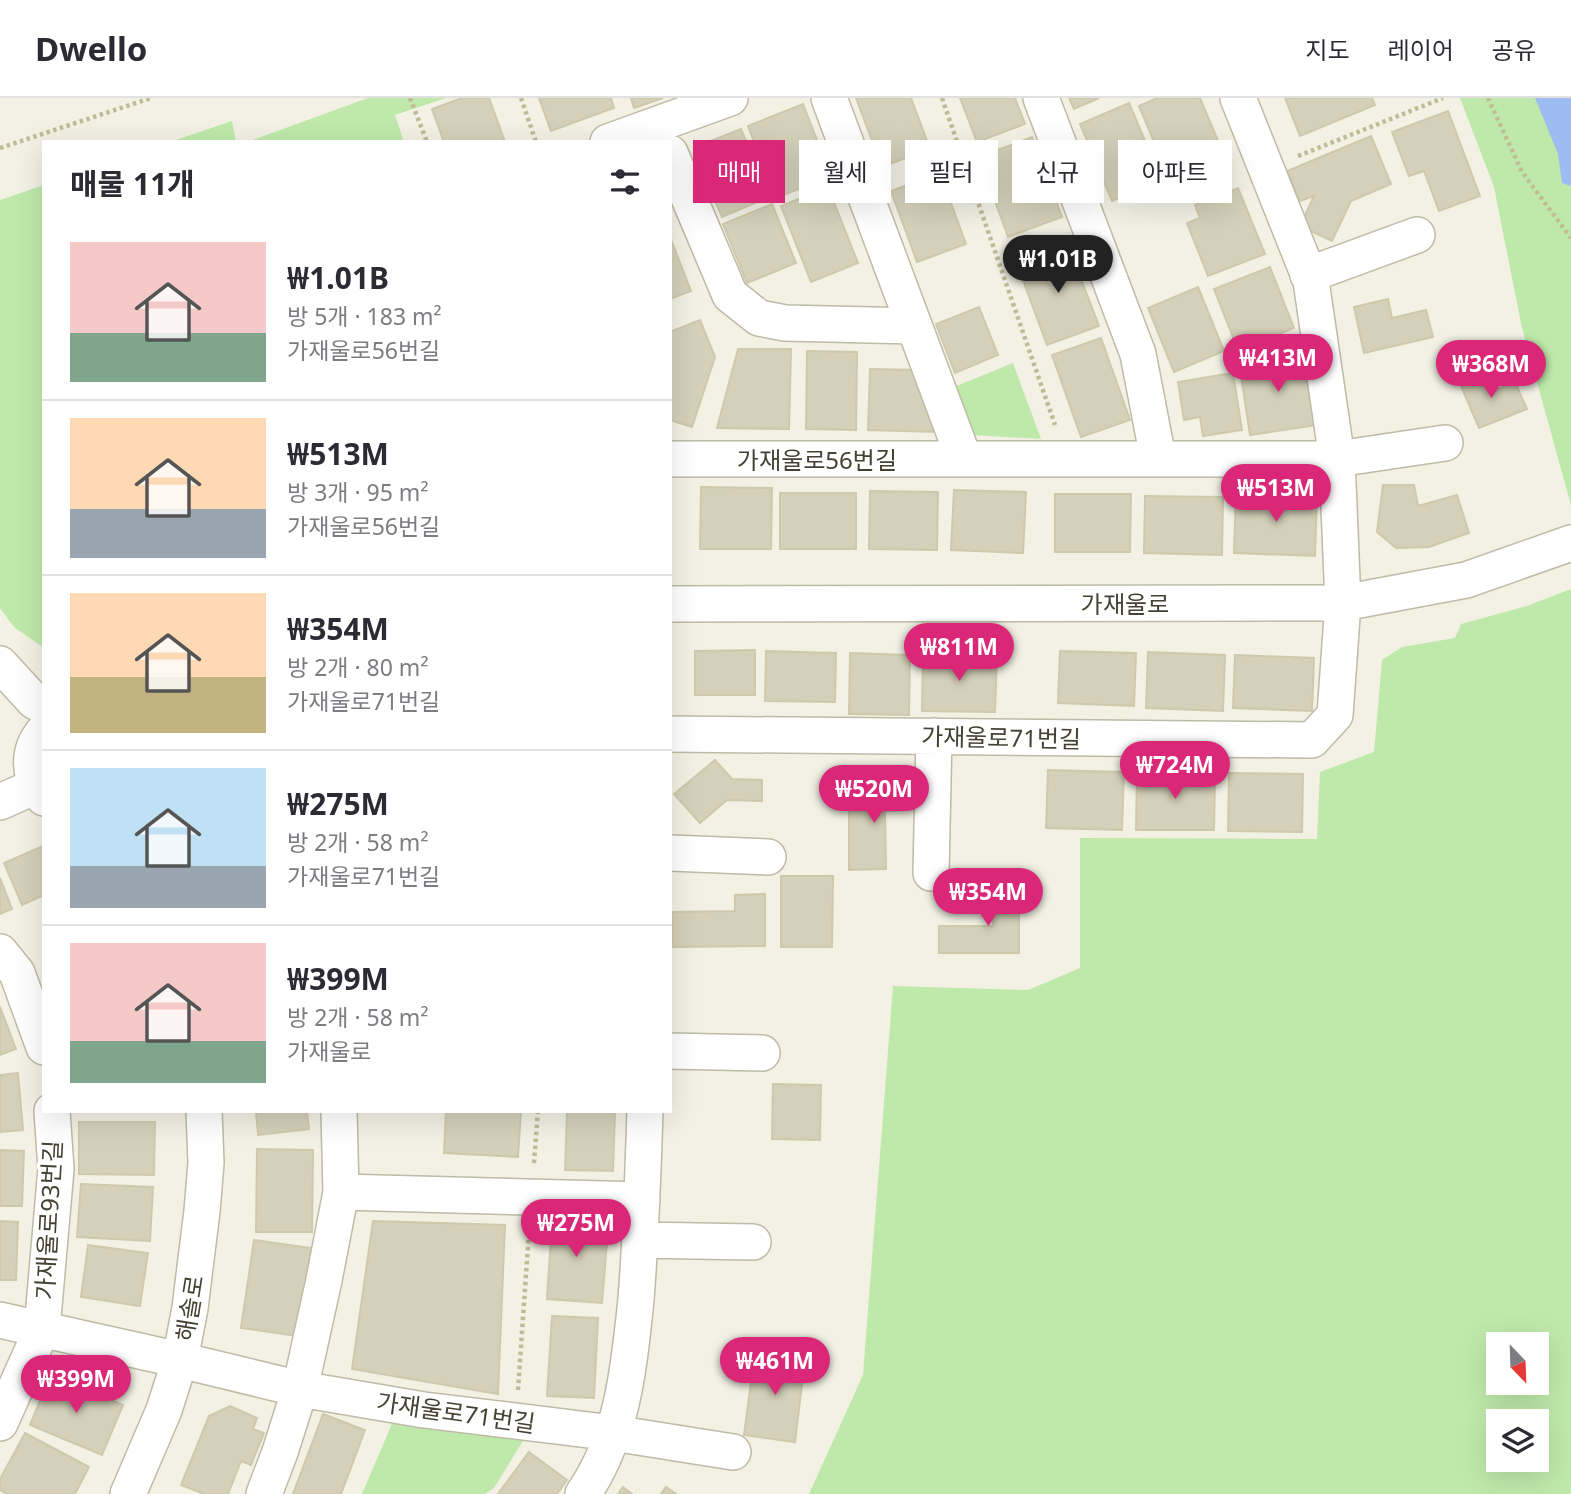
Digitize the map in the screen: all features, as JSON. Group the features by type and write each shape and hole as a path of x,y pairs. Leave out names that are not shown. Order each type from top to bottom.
{"street":[{"path":"646,140 665,139 730,98"},
{"path":"829,98 964,459"},
{"path":"1041,98 1138,354 1158,458"},
{"path":"1238,98 1308,275 1337,459 1343,603"},
{"path":"672,156 730,295 760,318 785,323 914,326"},
{"path":"1308,275 1417,235"},
{"name":"가재울로56번길","path":"672,459 1337,459 1445,443"},
{"name":"가재울로","path":"672,604 1343,603 1466,580 1571,543"},
{"name":"가재울로71번길","path":"672,734 1312,740 1335,715 1343,603"},
{"path":"0,664 40,719 31,770 40,792 0,802"},
{"path":"931,873 934,736"},
{"path":"672,853 768,857"},
{"path":"0,952 17,973 42,1042"},
{"path":"672,1051 762,1053"},
{"name":"가재울로93번길","path":"42,1329 56,1169 52,1113"},
{"name":"해솔로","path":"128,1494 164,1410 180,1360 190,1308 202,1211 206,1163 204,1113"},
{"path":"264,1494 281,1452 309,1357 341,1192 339,1113"},
{"path":"583,1494 596,1476 613,1433 629,1377 641,1240 645,1113"},
{"path":"341,1192 642,1200"},
{"path":"641,1240 753,1242"},
{"name":"가재울로93번길","path":"0,1320 180,1360"},
{"path":"0,1423 42,1329"},
{"name":"가재울로71번길","path":"180,1360 300,1389 424,1410 613,1433 733,1452"}],"path":[{"path":"0,148 151,98"},
{"path":"410,98 426,140"},
{"path":"521,98 535,140"},
{"path":"942,98 1067,459"},
{"path":"1266,169 1443,98"},
{"path":"1488,98 1522,172 1571,238"},
{"path":"516,1421 538,1113"}],"green space":[{"path":"368,98 446,98 395,115 403,140 252,140"},
{"path":"1460,98 1571,98 1571,505 1522,328 1494,187"},
{"path":"232,121 236,140 176,140"},
{"path":"42,186 42,647 14,627 0,608 0,200"},
{"path":"1013,363 1041,439 972,435 954,387"},
{"path":"1571,589 1571,1494 809,1494 863,1375 893,986 1028,990 1080,968 1080,838 1317,839 1320,772 1374,752 1382,660 1402,647 1455,638 1461,624 1527,606"},
{"path":"394,1419 523,1441 494,1488 485,1494 362,1494"}],"water":[{"path":"1535,98 1571,98 1571,186 1562,183 1558,154"}],"building":[{"path":"462,98 489,98 504,140 443,140 432,109"},
{"path":"539,98 611,98 614,108 551,131"},
{"path":"631,98 663,98 634,108"},
{"path":"856,98 911,98 927,140 905,140 905,158 891,164 891,140 872,140"},
{"path":"960,98 1015,98 1025,124 976,140"},
{"path":"1069,98 1099,98 1074,109"},
{"path":"1157,98 1200,98 1218,140 1153,140 1139,106"},
{"path":"1285,98 1372,98 1375,105 1300,136"},
{"path":"1129,103 1145,140 1118,140 1118,199 1112,201 1104,182 1104,140 1087,140 1080,124"},
{"path":"803,104 817,140 799,140 799,189 785,194 785,140 753,140 748,126"},
{"path":"1448,111 1480,196 1439,211 1424,171 1409,176 1392,132"},
{"path":"741,129 746,140 713,140"},
{"path":"1371,136 1391,184 1351,201 1332,241 1300,226 1314,196 1300,201 1287,171"},
{"path":"1012,145 1012,203 1057,203 1062,217 1008,237 996,203 998,203 998,150"},
{"path":"905,186 905,203 951,203 966,244 917,262 891,191"},
{"path":"1238,188 1265,254 1208,276 1187,223 1200,218 1195,205 1232,203 1232,190"},
{"path":"799,199 799,203 834,203 858,263 811,282 781,206"},
{"path":"716,203 755,203 722,217"},
{"path":"772,204 796,263 747,283 723,224"},
{"path":"672,242 691,291 672,298"},
{"path":"1068,245 1099,326 1047,345 1017,264"},
{"path":"1270,267 1294,328 1238,350 1214,289"},
{"path":"1198,287 1224,351 1174,372 1148,308"},
{"path":"1388,299 1392,318 1426,310 1433,337 1364,353 1354,307"},
{"path":"979,307 998,355 955,373 936,324"},
{"path":"700,320 715,357 692,427 672,421 672,331"},
{"path":"1101,338 1130,420 1081,437 1052,355"},
{"path":"738,349 791,349 789,429 717,428"},
{"path":"807,351 857,352 856,430 806,429"},
{"path":"1306,353 1317,425 1250,435 1239,362"},
{"path":"870,369 918,370 937,432 868,430"},
{"path":"1480,371 1489,393 1515,382 1527,409 1479,428 1458,379"},
{"path":"1233,373 1242,430 1203,436 1200,417 1184,420 1178,382"},
{"path":"1383,485 1414,485 1418,506 1457,495 1469,533 1429,547 1396,548 1377,532"},
{"path":"701,487 772,488 771,549 700,549"},
{"path":"954,490 1026,492 1023,553 951,550"},
{"path":"870,491 938,492 937,550 869,549"},
{"path":"1236,492 1317,495 1315,556 1234,553"},
{"path":"780,493 856,493 856,549 780,549"},
{"path":"1055,494 1131,494 1130,552 1055,552"},
{"path":"1145,496 1223,497 1222,555 1144,553"},
{"path":"755,650 755,695 695,695 695,651"},
{"path":"766,651 836,653 835,702 765,701"},
{"path":"1060,651 1136,653 1134,706 1058,703"},
{"path":"1148,652 1225,655 1223,711 1146,708"},
{"path":"850,653 910,655 909,715 849,714"},
{"path":"923,655 997,656 995,712 922,711"},
{"path":"1235,655 1314,658 1312,711 1233,708"},
{"path":"715,760 732,779 762,780 762,801 727,800 700,823 674,794"},
{"path":"1048,770 1124,772 1122,830 1046,828"},
{"path":"1137,772 1215,773 1214,830 1136,830"},
{"path":"1229,773 1303,774 1302,832 1228,831"},
{"path":"873,777 904,777 904,810 885,811 886,869 849,870 849,810 873,810"},
{"path":"42,846 42,896 22,905 4,863"},
{"path":"781,876 833,876 832,947 781,947"},
{"path":"0,878 12,909 0,914"},
{"path":"994,885 1019,885 1019,953 939,953 939,926 993,926"},
{"path":"765,894 765,946 673,947 673,912 735,911 735,895"},
{"path":"0,1007 16,1049 0,1055"},
{"path":"18,1073 23,1130 0,1132 0,1075"},
{"path":"773,1084 821,1085 820,1140 772,1139"},
{"path":"256,1113 307,1113 309,1129 258,1135"},
{"path":"446,1113 521,1113 518,1157 444,1153"},
{"path":"567,1113 615,1113 613,1171 565,1170"},
{"path":"79,1122 155,1122 154,1175 79,1174"},
{"path":"257,1149 313,1150 312,1232 256,1232"},
{"path":"0,1150 24,1151 22,1206 0,1206"},
{"path":"81,1184 153,1187 150,1241 77,1237"},
{"path":"552,1218 595,1221 608,1230 602,1303 547,1299 551,1237 535,1236 536,1225"},
{"path":"0,1221 18,1222 16,1280 0,1280"},
{"path":"373,1221 505,1225 498,1394 352,1369"},
{"path":"254,1240 311,1248 298,1336 241,1328"},
{"path":"88,1245 148,1253 140,1306 81,1297"},
{"path":"552,1316 598,1318 594,1398 547,1396"},
{"path":"755,1352 805,1359 795,1442 744,1435"},
{"path":"51,1374 123,1405 102,1455 30,1425"},
{"path":"230,1406 257,1418 253,1429 264,1433 251,1465 241,1461 228,1494 204,1494 181,1485 209,1416"},
{"path":"323,1414 365,1430 341,1494 293,1494"},
{"path":"25,1433 89,1467 75,1494 7,1494 0,1490 0,1479"},
{"path":"529,1452 567,1480 557,1494 498,1494"},
{"path":"623,1487 632,1494 618,1494"},
{"path":"666,1487 676,1494 661,1494"}]}
